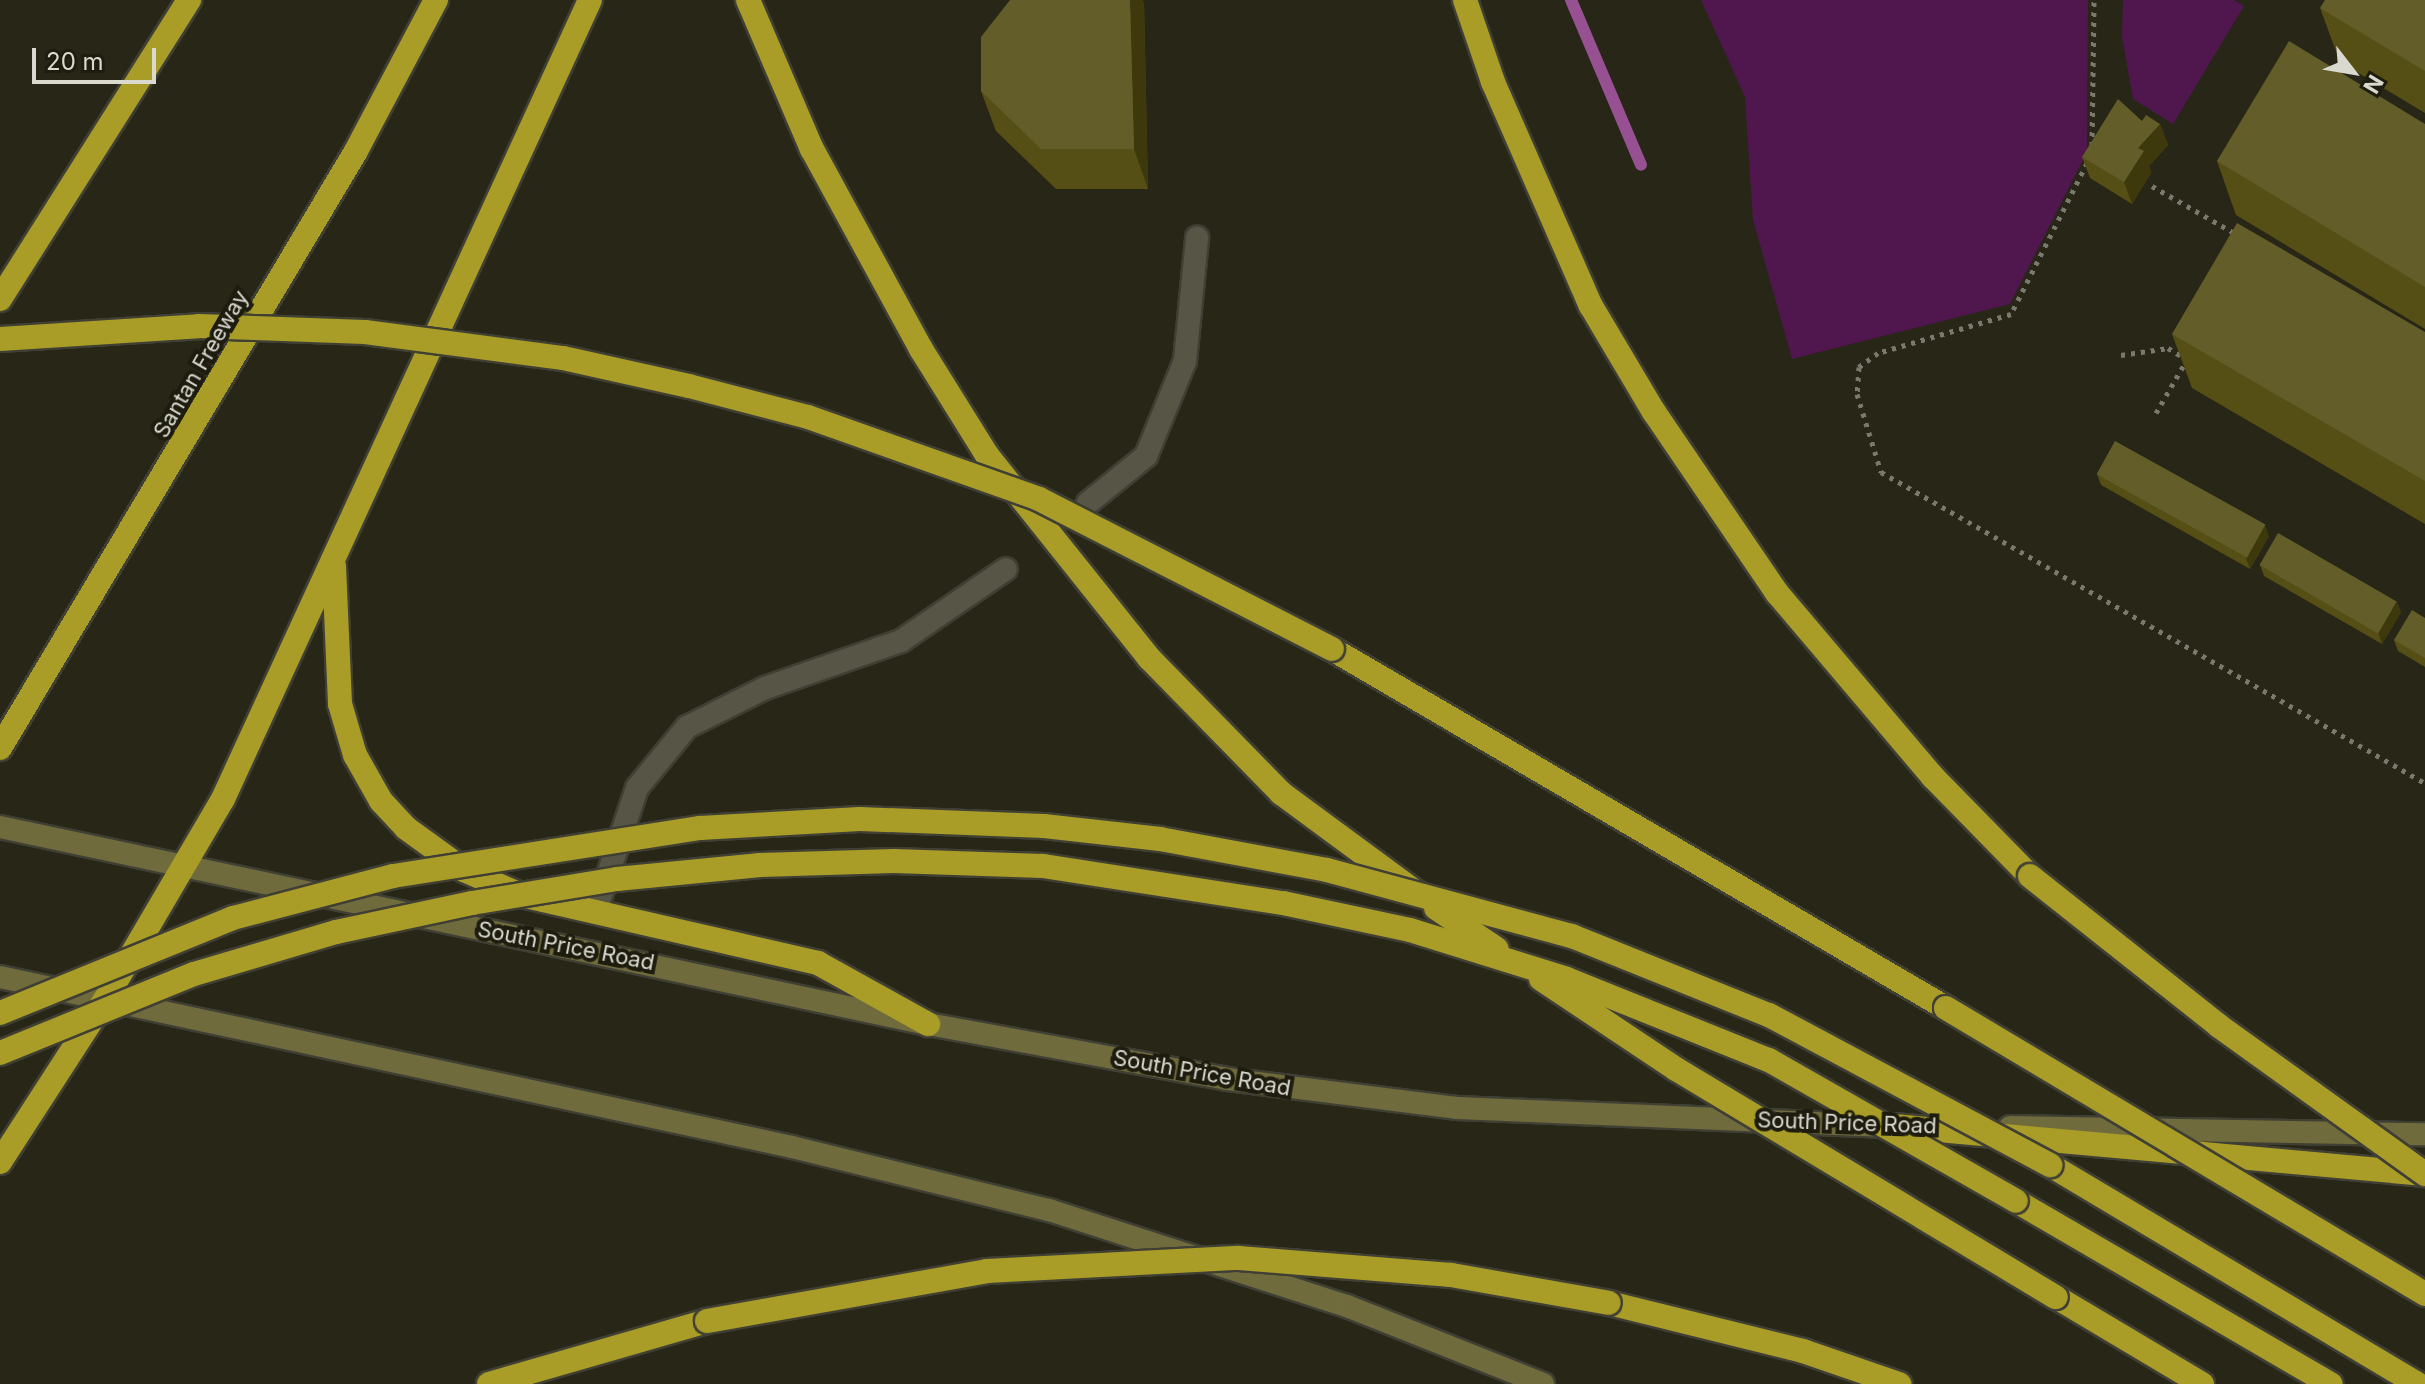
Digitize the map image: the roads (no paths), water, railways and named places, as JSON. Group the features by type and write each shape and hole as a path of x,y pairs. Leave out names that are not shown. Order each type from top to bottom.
{"highway":[{"path":"0,299 189,0"},
{"name":"Santan Freeway","path":"0,748 348,164 436,0"},
{"path":"0,1162 105,1000 228,787 590,0"},
{"path":"748,0 762,42 812,149 921,349 987,455 1090,589 1281,793 1436,908 1676,1069 2202,1384"},
{"path":"1465,0 1493,82 1591,306 1654,412 1785,603 1933,777 2030,876 2219,1026 2425,1174"},
{"path":"0,339 199,326 365,332 563,358 689,386 823,422 1039,499 1170,561 1332,649 1946,1008 2425,1294"},
{"path":"333,560 340,704 355,755 381,801 406,828 464,870 521,895 818,963 928,1024"},
{"path":"0,1013 233,918 393,876 700,828 860,819 1044,826 1160,839 1327,870 1572,936 1769,1015 2050,1165 2418,1384"},
{"path":"0,1053 194,974 336,932 472,903 617,879 760,865 894,861 1043,866 1283,903 1410,930 1567,979 1769,1060 2331,1384"},
{"path":"1894,1126 2425,1174"},
{"path":"489,1384 707,1321 987,1271 1239,1258 1451,1275 1609,1303 1803,1351 1899,1384"}],"main road":[{"name":"South Price Road","path":"0,827 181,869 928,1024 1227,1079 1441,1107 1894,1126 2272,1128 2425,1134"},
{"path":"5,978 792,1147 1049,1210 1347,1306 1543,1384"}],"lane":[{"path":"1088,503 1146,456 1185,361 1197,238"},
{"path":"596,910 637,788 687,727 765,688 901,641 1006,569"}],"waterway":[{"path":"1571,0 1641,165"}]}
